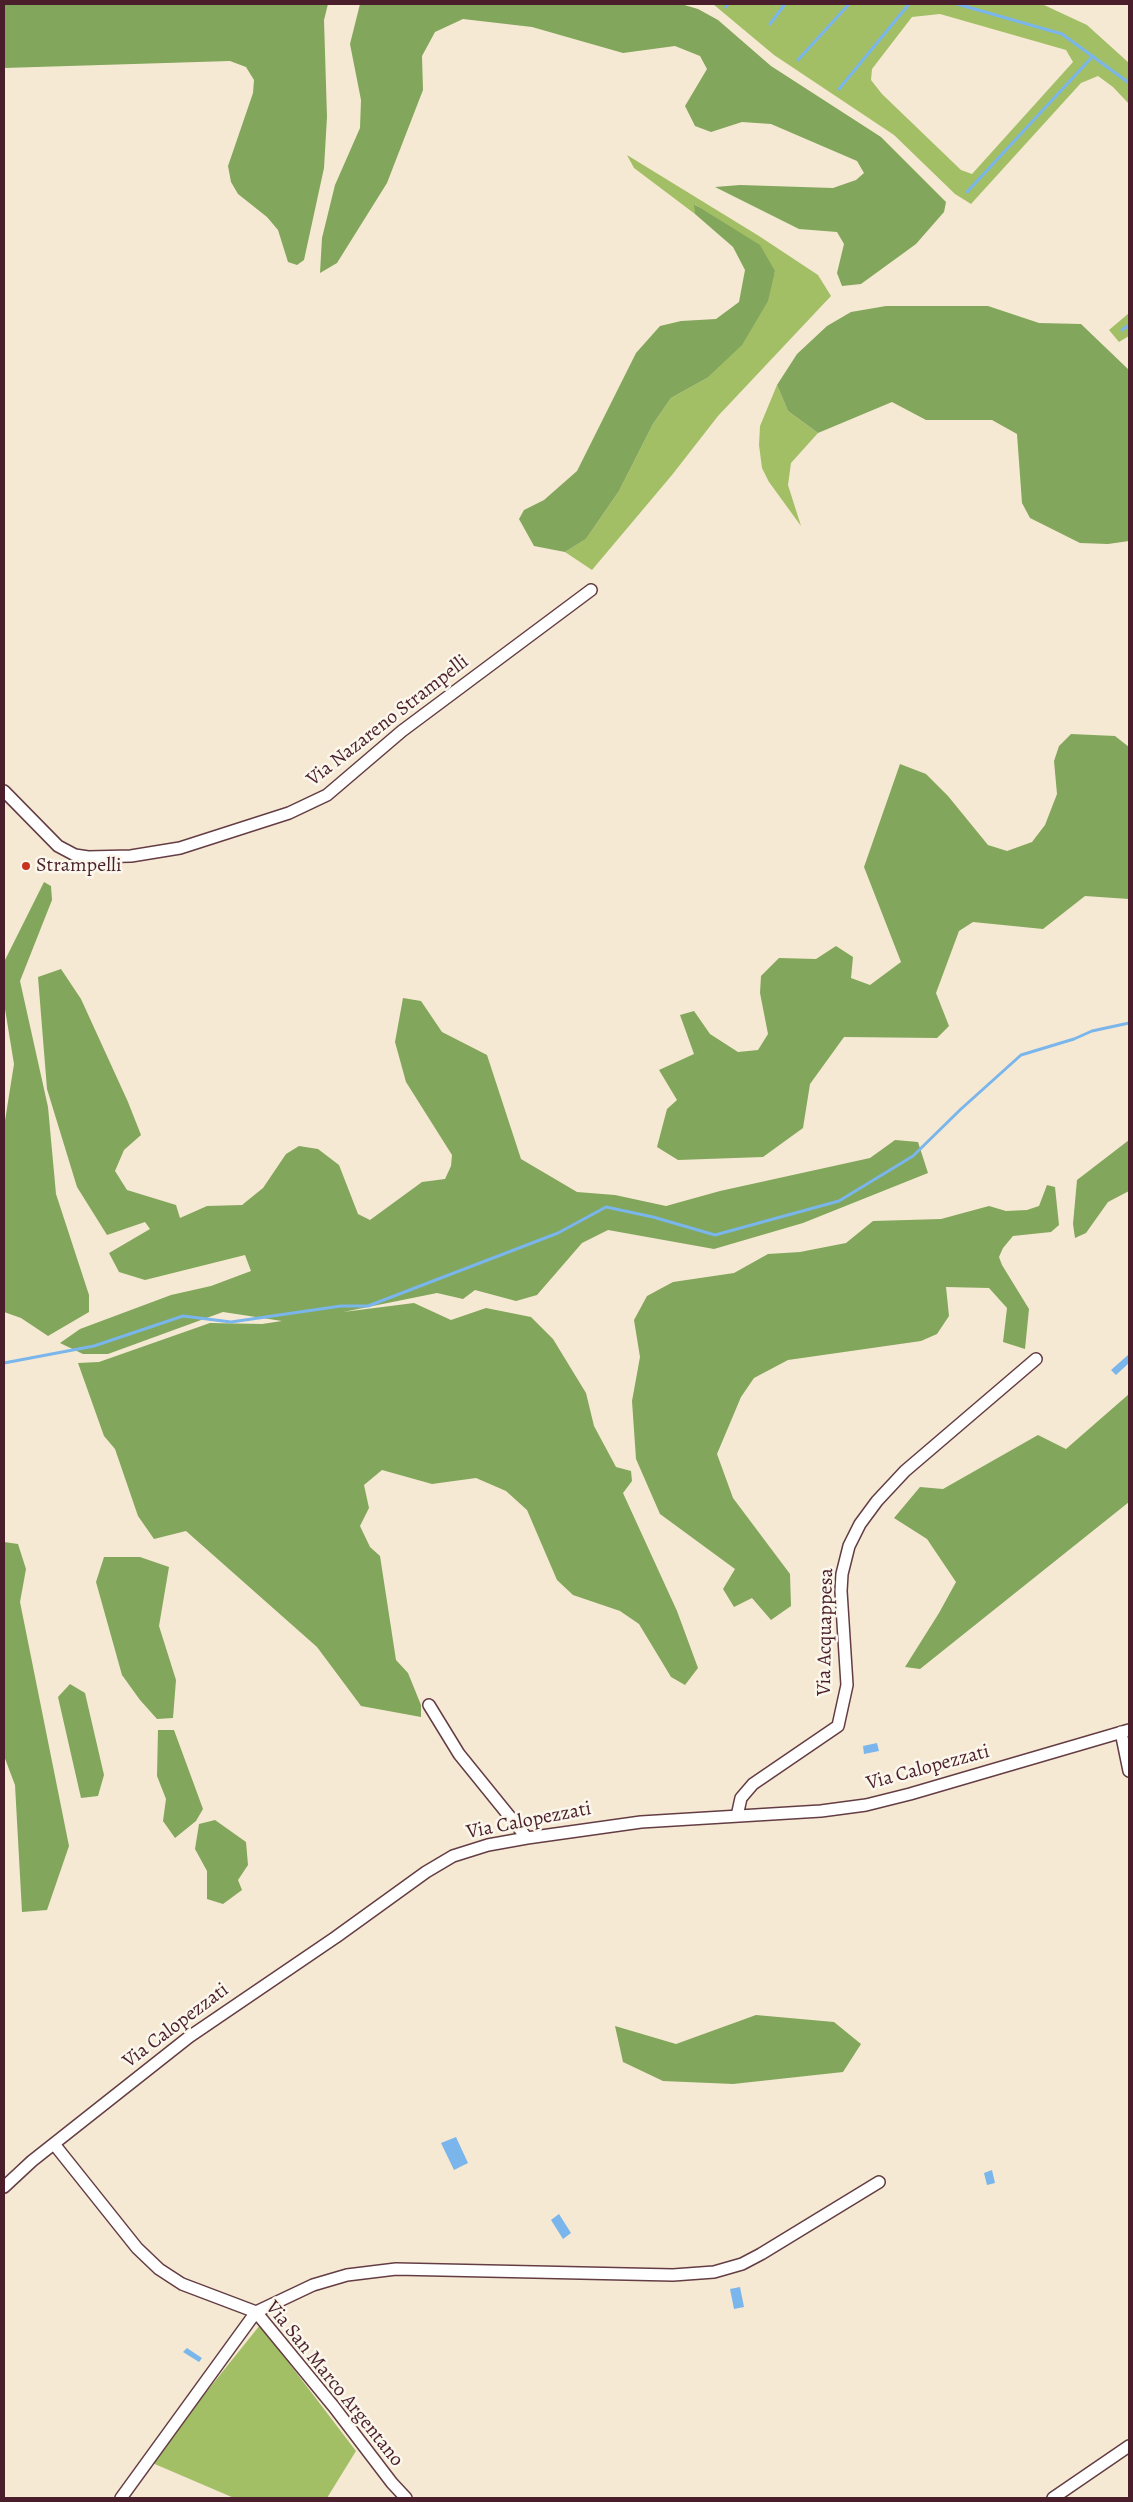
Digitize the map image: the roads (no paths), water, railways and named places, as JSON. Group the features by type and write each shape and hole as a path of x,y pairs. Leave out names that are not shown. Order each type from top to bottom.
{"street":[{"name":"Via Nazareno Strampelli","path":"4,792 58,846 75,854 88,857 131,856 180,848 290,813 327,795 402,731 592,590"},
{"name":"Via Acquappesa","path":"737,1816 741,1798 753,1784 838,1726 847,1685 841,1600 842,1574 849,1546 860,1524 877,1501 906,1471 1036,1358"},
{"path":"429,1705 459,1754 527,1838"},
{"name":"Via Calopezzati","path":"4,2187 54,2144 189,2038 336,1937 433,1867 471,1850 527,1838 641,1822 821,1811 878,1802 1125,1731"},
{"path":"1125,1731 1129,1771"},
{"name":"Via San Marco Argentano","path":"54,2144 137,2248 159,2270 182,2284 256,2312 406,2498"},
{"path":"121,2498 256,2312 321,2282 347,2275 382,2270 447,2269 673,2275 721,2270 742,2264 765,2252 879,2182"},
{"path":"1053,2498 1129,2446"}],"water":[{"path":"1128,1355 1129,1363 1116,1375 1111,1370"},
{"path":"877,1743 879,1751 864,1754 863,1746"},
{"path":"456,2137 468,2163 454,2170 441,2143"},
{"path":"992,2170 995,2183 987,2185 984,2173"},
{"path":"559,2214 571,2233 563,2239 551,2220"},
{"path":"740,2287 744,2307 734,2309 730,2289"},
{"path":"187,2348 202,2358 199,2362 183,2352"}],"waterway":[{"path":"770,24 785,4"},
{"path":"798,60 849,4"},
{"path":"839,89 909,4"},
{"path":"957,4 1062,34 1129,83"},
{"path":"967,192 1093,56"},
{"path":"1122,330 1129,325"},
{"path":"4,1363 94,1346 183,1316 231,1322 341,1306 368,1306 558,1233 606,1207 653,1217 715,1235 839,1201 913,1156 961,1109 1021,1055 1074,1039 1092,1031 1129,1023"}],"place":[{"name":"Strampelli","path":"26,866"}]}
